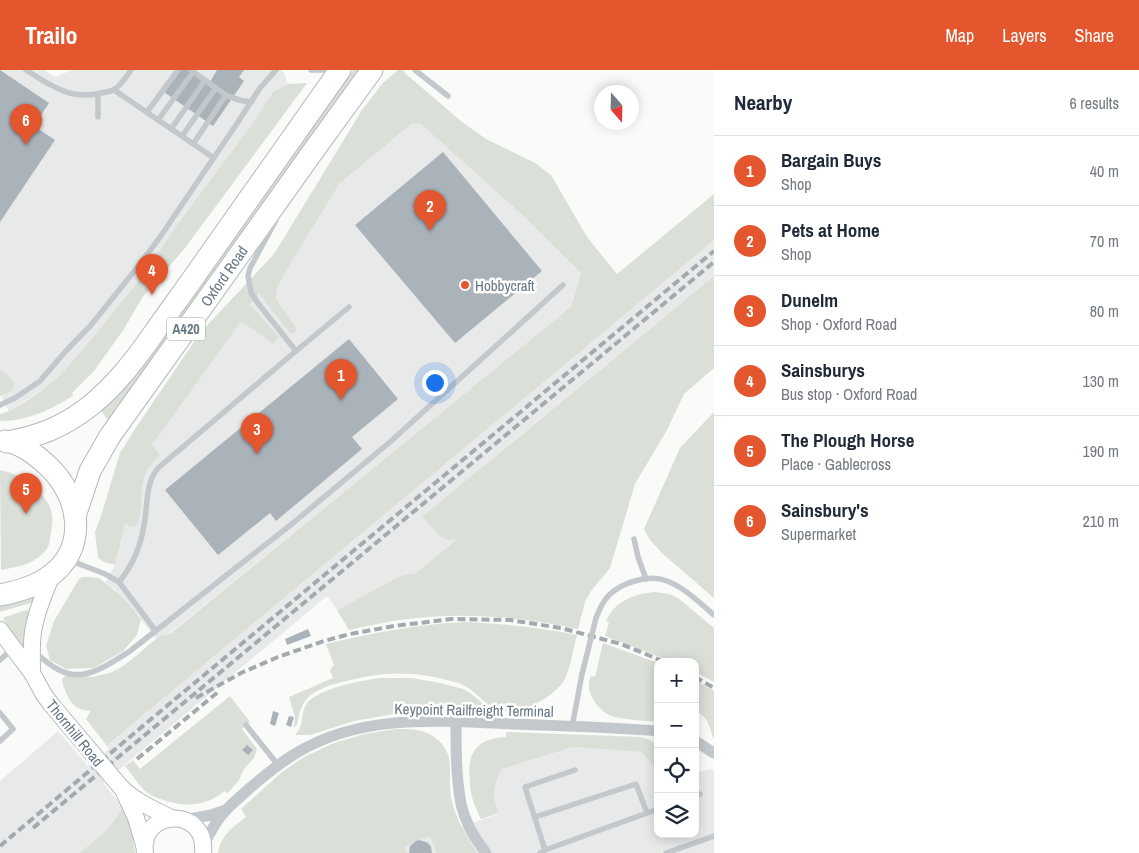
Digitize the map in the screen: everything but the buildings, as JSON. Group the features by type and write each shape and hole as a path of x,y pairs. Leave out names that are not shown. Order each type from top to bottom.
{"highway":[{"name":"Oxford Road","path":"4,441 31,437 66,422 89,407 117,382 138,356 340,70"},
{"name":"Oxford Road","path":"75,516 90,470 105,444 372,70"},
{"name":"A420","path":"0,594 32,586 52,575 71,550 75,534 75,516 67,490 61,480 33,453 4,441"}],"street":[{"name":"Thornhill Road","path":"32,673 33,635 36,616 52,575"},
{"name":"Thornhill Road","path":"0,630 32,673 43,693 121,787 136,818 145,849"},
{"name":"Keypoint Railfreight Terminal","path":"203,850 214,826 226,810 278,765 307,746 366,727 398,722 456,722 654,731"},
{"path":"456,722 456,756 462,806 469,826 486,853"},
{"path":"699,743 714,752"},
{"name":"Thornhill Road","path":"121,787 147,805 193,824 200,832 203,850"},
{"name":"Keypoint Railfreight Terminal","path":"177,819 205,817 226,810"},
{"path":"145,849 146,837 151,829 162,820 177,819"}],"lane":[{"path":"26,70 66,93 92,96 114,90 131,70"},
{"path":"147,112 178,70"},
{"path":"0,405 15,398 40,381 91,325 148,253 260,88 276,70"},
{"path":"311,70 327,70"},
{"path":"415,70 448,96"},
{"path":"158,120 192,71 226,95 249,102 252,100"},
{"path":"170,129 205,80"},
{"path":"182,136 216,88"},
{"path":"114,90 214,158"},
{"path":"98,94 98,118"},
{"path":"193,144 226,95"},
{"path":"288,198 314,150"},
{"path":"279,215 250,268 248,276 251,292 257,302 296,350"},
{"path":"32,650 42,660 64,673 77,676 105,667 130,651 293,523 390,442 563,285"},
{"path":"119,582 127,572 140,543 149,485 153,474 158,468 349,307"},
{"path":"634,539 646,579"},
{"path":"66,558 106,574 119,582 155,630"},
{"path":"572,727 582,674 596,618 610,594 628,583 656,578 666,580 694,598 714,615"},
{"path":"0,660 13,648"},
{"path":"0,713 13,729 0,741"},
{"path":"246,725 278,765"},
{"path":"575,770 525,787 535,817 543,852 654,810"},
{"path":"535,817 636,784 647,813"},
{"path":"666,853 714,836"}],"shaded area":[{"path":"0,70 44,70 55,77 72,70 281,70 288,84 273,92 250,127 177,225 140,279 84,348 60,375 43,390 9,411 1,396 13,386 13,381 7,375 0,384"},
{"path":"353,70 360,70 146,371 108,420 101,411 116,398 132,379"},
{"path":"398,70 403,70 462,122 486,139 535,163 551,175 587,237 617,274 714,194 714,240 107,745 86,719 91,711 80,709 72,703 65,691 62,679 66,675 74,672 93,677 115,671 156,639 162,635 170,634 571,307 581,273 520,213 421,124 411,124 340,183 277,287 276,299 297,329 294,333 290,333 259,293 250,305 279,337 273,344 241,321 152,445 160,455 148,468 144,478 140,516 135,527 125,524 115,565 98,558 95,532 120,453 200,333 274,254 362,110 382,84"},
{"path":"307,83 185,248 142,298 124,329 94,371 72,393 73,396 38,414 10,421 0,421 0,414 22,404 43,390 60,375 84,348 140,279 177,225 250,127 273,92 288,84"},
{"path":"411,123 421,124 520,213 581,273 571,307 620,317 714,240 714,276 482,467 459,537 416,573 400,576 337,610 327,596 103,783 123,809 104,833 79,853 0,853 0,781 58,731 88,766 109,749 86,719 95,704 541,332 169,634 162,635 156,639 129,604 105,583 115,565 125,524 152,445 259,293 286,271 340,183"},
{"path":"714,276 714,368 684,394 668,428 635,484 610,568 591,591 585,602 578,629 498,617 438,616 408,619 349,630 337,610 400,576 416,573 458,538 448,540 440,536 422,517"},
{"path":"0,370 11,378 14,387 9,392 0,396"},
{"path":"714,412 714,598 663,554 650,540 644,529 680,448"},
{"path":"0,470 22,478 38,491 49,505 52,522 49,544 42,555 25,564 1,570"},
{"path":"82,577 99,578 129,604 141,620 137,635 123,651 94,668 66,669 50,660 46,646 54,621"},
{"path":"655,592 669,594 678,598 714,628 714,682 699,674 699,658 663,658 605,636 609,622 606,621 614,608 626,600"},
{"path":"35,596 34,602 0,612 0,606"},
{"path":"26,610 30,611 27,651 23,650 3,619"},
{"path":"465,622 521,626 577,635 565,679 553,693 544,699 524,709 504,711 496,709 467,687 455,682 411,674 370,676 334,684 308,697 299,713 297,725 294,727 295,717 289,697 333,678 330,670 334,665 326,644 395,630"},
{"path":"603,643 654,662 654,721 634,720 609,715 593,700 589,683 591,676 595,677"},
{"path":"380,678 412,678 463,689 498,716 394,714 354,721 310,735 295,735 301,726 305,706 313,698 341,686"},
{"path":"699,682 714,691 714,740 710,727 700,714"},
{"path":"230,696 250,722 242,729 257,749 254,758 228,793 225,791 201,803 180,804 166,801 145,791 125,766 133,760 140,769"},
{"path":"396,729 415,730 432,735 444,747 449,758 450,792 455,812 477,853 437,853 430,836 404,846 407,853 218,853 224,837 246,817 241,809 282,772 304,757 334,743 365,734"},
{"path":"506,732 641,737 654,743 654,768 642,752 573,747 502,769 494,791 498,813 481,819 470,790 469,771 472,755 481,744 488,740 506,737"},
{"path":"573,747 642,752 654,768 654,838 699,838 699,772 711,769 714,771 714,853 315,853 446,832 498,814 494,788 502,769"},
{"path":"123,809 132,831 135,853 79,853 104,833"}],"railway":[{"path":"0,846 714,251"},
{"path":"33,828 714,262"},
{"path":"196,698 241,673 278,657 324,641 394,626 452,619 510,620 561,628 621,644 655,658"},
{"path":"699,679 714,688"},
{"path":"137,759 218,692"}],"place":[{"name":"Sainsbury's","path":"26,145"},
{"name":"Pets at Home","path":"430,231"},
{"name":"Hobbycraft","path":"465,285"},
{"name":"Sainsburys","path":"152,295"},
{"name":"Bargain Buys","path":"341,400"},
{"name":"Dunelm","path":"257,454"},
{"name":"The Plough Horse","path":"26,514"}]}
